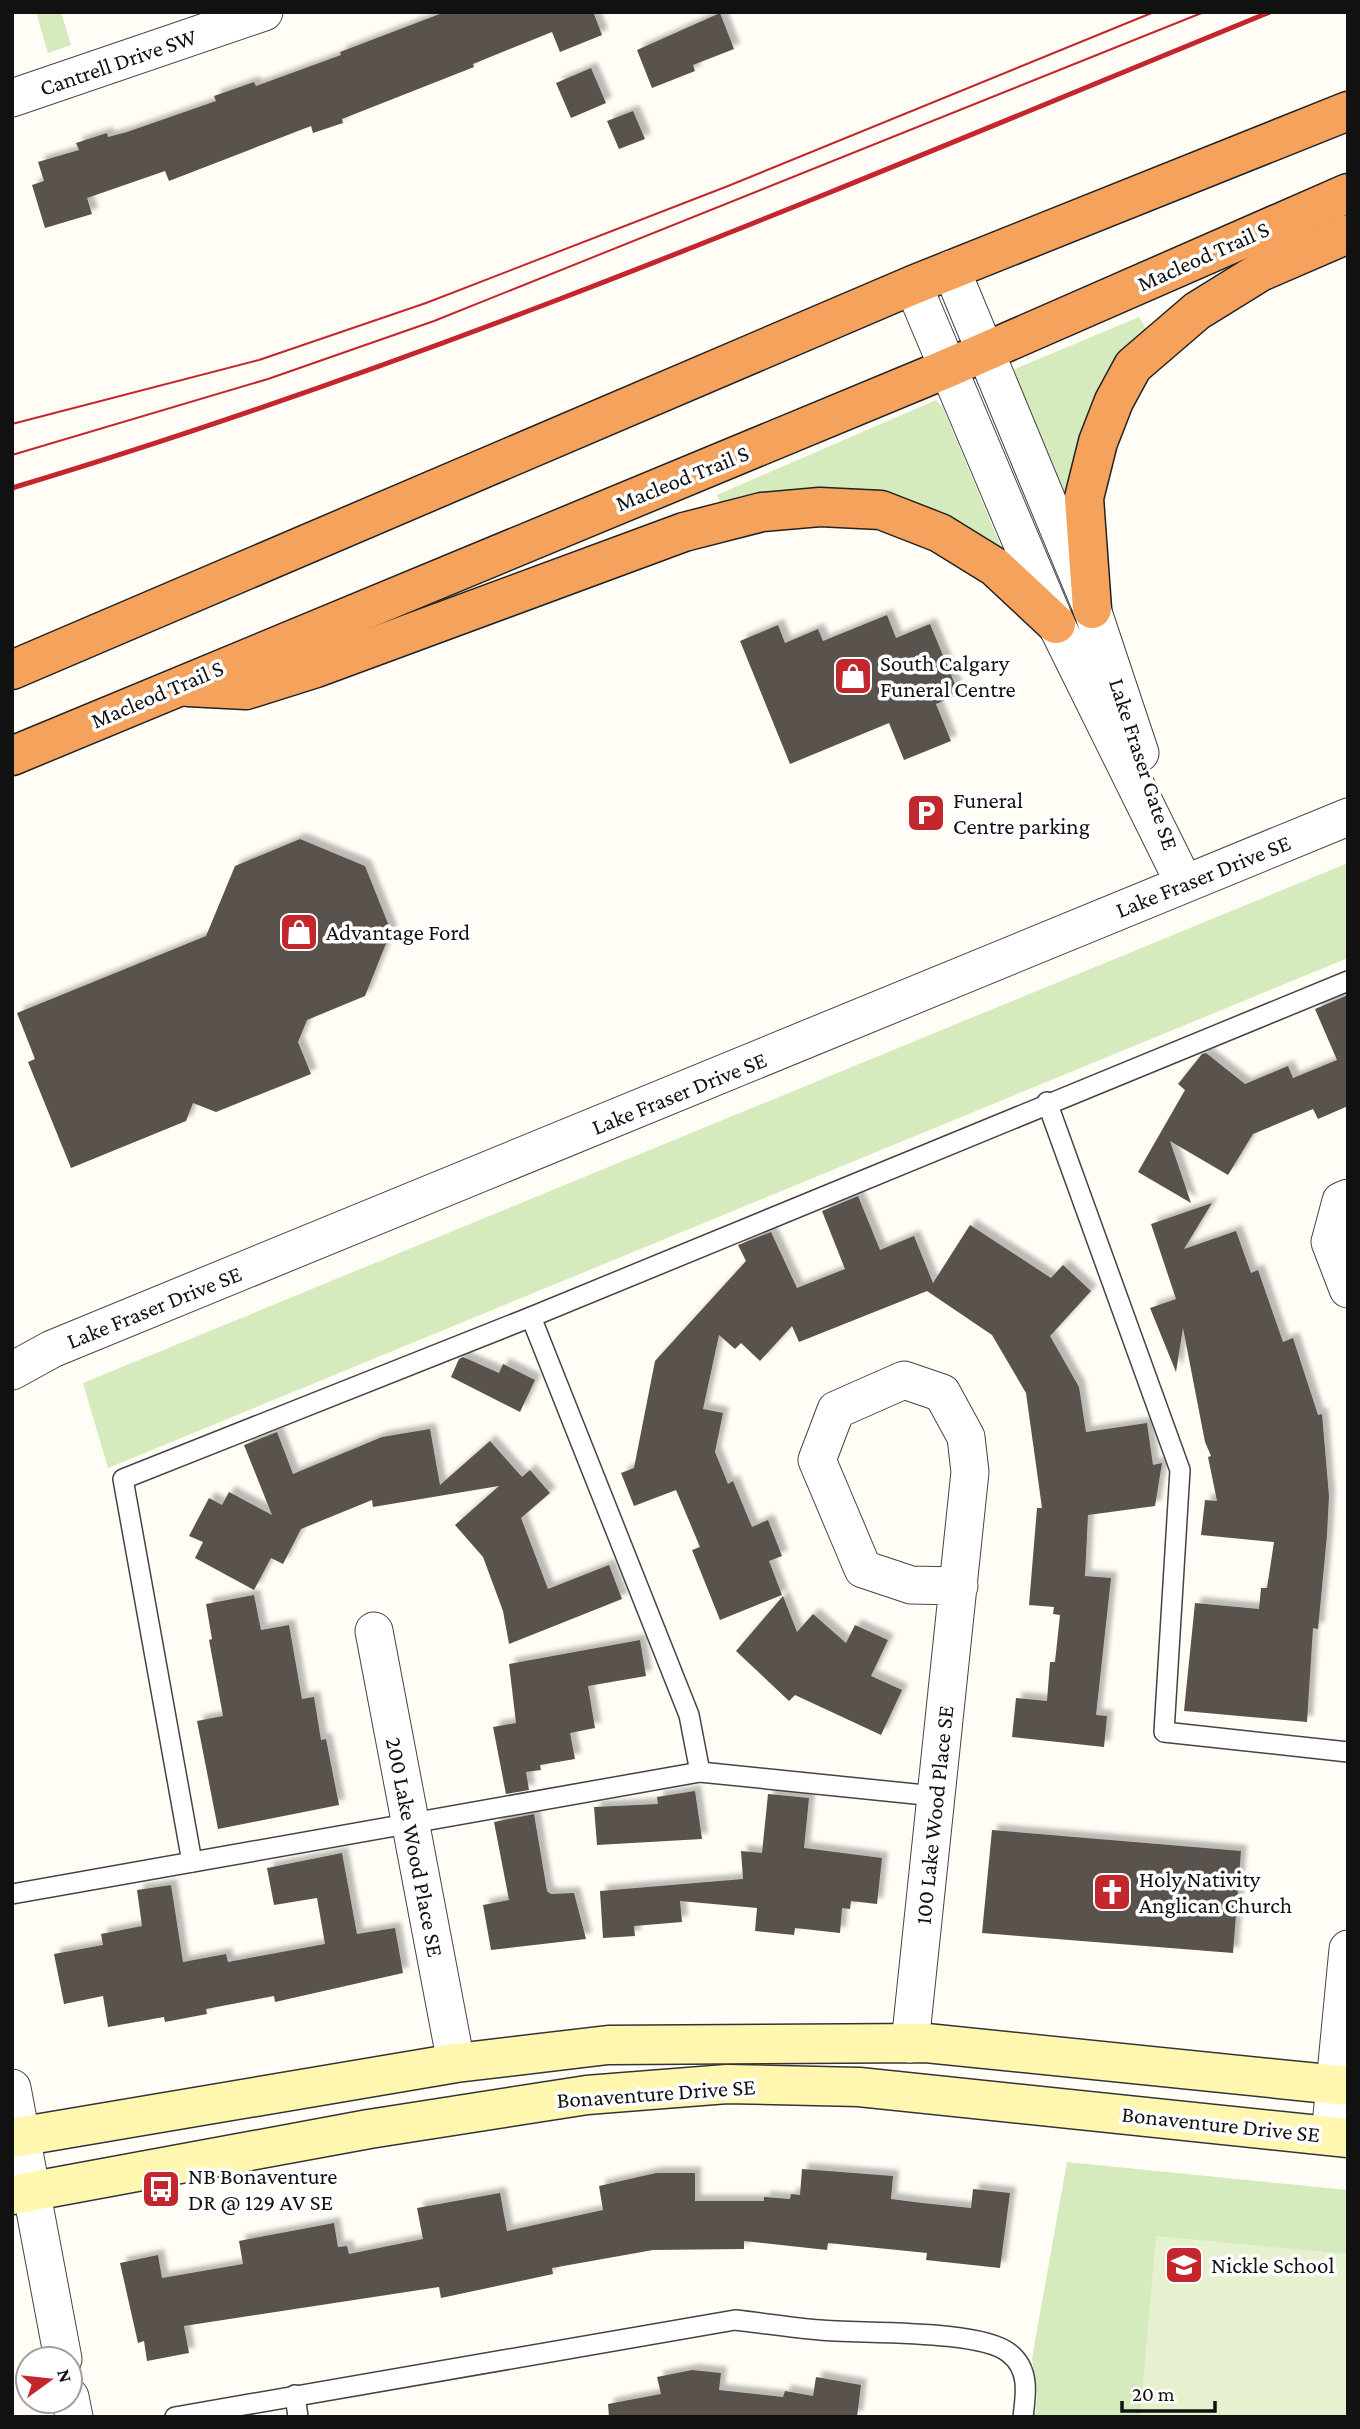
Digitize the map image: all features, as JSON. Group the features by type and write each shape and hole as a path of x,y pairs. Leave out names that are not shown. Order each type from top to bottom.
{"highway":[{"path":"12,670 951,269 1348,111"},
{"name":"Macleod Trail S","path":"12,756 948,368 1348,193"},
{"path":"1093,609 1084,498 1110,411 1133,366 1197,311 1260,271 1348,234"},
{"path":"175,687 246,690 316,668 684,532 762,512 820,507 881,510 940,533 995,567 1056,624"}],"street":[{"name":"Cantrell Drive SW","path":"12,98 264,12"},
{"name":"Lake Fraser Gate SE","path":"951,269 1093,609 1184,883"},
{"name":"Lake Fraser Gate SE","path":"913,285 1056,624 1184,883"},
{"name":"Lake Fraser Drive SE","path":"12,1371 52,1349 1348,817"},
{"path":"1348,1198 1341,1201 1330,1242 1348,1289"},
{"name":"100 Lake Wood Place SE","path":"910,2044 935,1796 959,1586 970,1472 966,1437 942,1393 904,1380 836,1410 817,1460 863,1569 911,1585 959,1586"},
{"name":"200 Lake Wood Place SE","path":"374,1631 456,2063"},
{"path":"1339,2137 1348,1949"},
{"name":"Bonaventure Drive SE","path":"17,2137 456,2063 608,2045 910,2044 1341,2086"},
{"name":"Bonaventure Drive SE","path":"22,2194 369,2129 573,2097 727,2084 859,2087 1339,2137"},
{"path":"12,2088 22,2194 60,2345"}],"lane":[{"path":"192,1862 123,1479 531,1317 1047,1102 1348,981"},
{"path":"1047,1102 1180,1470 1164,1732 1348,1752"},
{"path":"531,1317 689,1715 700,1772"},
{"path":"12,1894 700,1772 935,1796"},
{"path":"175,2417 735,2320 820,2330 970,2339 1008,2352 1023,2369 1027,2390 1023,2417"},
{"path":"295,2395 298,2417"}],"green space":[{"path":"36,12 61,12 71,45 48,53"},
{"path":"1139,317 1147,330 1068,504 1010,371"},
{"path":"936,400 943,408 1002,549 979,542 723,509 717,495"},
{"path":"1348,863 1348,958 108,1468 83,1383"},
{"name":"Nickle School","path":"1067,2162 1348,2190 1348,2417 1035,2417 1037,2397 1032,2358"},
{"path":"1156,2236 1348,2254 1348,2417 1140,2417"}],"building":[{"path":"445,12 597,12 594,14 602,35 560,52 552,32 473,64 474,67 342,119 343,123 313,133 311,126 169,181 165,171 87,198 92,214 45,228 32,185 44,181 38,162 79,150 76,143 107,133 108,137 127,132 216,101 214,96 254,82 256,86 341,55 340,52"},
{"path":"720,13 734,49 693,65 695,71 652,88 637,50"},
{"path":"591,68 606,103 571,118 556,83"},
{"path":"633,111 645,139 619,149 607,121"},
{"name":"South Calgary Funeral Centre","path":"887,615 896,638 930,624 959,694 936,704 951,741 904,760 889,723 790,764 740,641 778,625 785,643 818,629 823,641"},
{"path":"300,839 365,866 391,931 365,996 307,1020 298,1042 311,1074 216,1112 193,1103 186,1121 71,1168 28,1062 35,1059 17,1013 206,936 235,866"},
{"path":"1348,995 1348,1106 1318,1119 1313,1109 1253,1134 1228,1175 1170,1141 1191,1203 1138,1172 1185,1090 1178,1084 1202,1054 1206,1053 1245,1084 1288,1066 1293,1078 1337,1060 1315,1009"},
{"path":"858,1196 880,1250 914,1236 933,1283 970,1225 1051,1278 1063,1265 1091,1291 1050,1336 1079,1387 1086,1432 1147,1423 1153,1465 1162,1463 1155,1506 1088,1515 1085,1576 1111,1578 1096,1715 1107,1716 1104,1747 1012,1737 1016,1698 1047,1701 1050,1662 1055,1662 1060,1615 1053,1614 1054,1607 1029,1605 1037,1508 1042,1508 1026,1393 992,1335 927,1291 799,1342 792,1326 760,1361 741,1343 735,1349 719,1335 703,1409 723,1413 715,1452 728,1484 733,1481 752,1527 768,1520 782,1556 769,1561 782,1595 720,1620 692,1550 700,1547 676,1490 634,1506 621,1473 634,1468 655,1361 746,1261 738,1245 771,1232 797,1288 845,1269 822,1211"},
{"path":"1212,1203 1184,1249 1236,1231 1251,1273 1258,1270 1283,1342 1293,1338 1318,1415 1322,1414 1329,1496 1318,1629 1313,1628 1307,1722 1184,1711 1195,1603 1259,1609 1261,1588 1267,1588 1274,1542 1201,1535 1205,1500 1217,1501 1208,1457 1211,1456 1205,1442 1183,1328 1176,1372 1150,1308 1176,1299 1151,1224"},
{"path":"463,1357 499,1373 503,1364 535,1380 520,1412 451,1377 459,1359"},
{"path":"430,1429 440,1485 490,1441 522,1477 530,1470 550,1493 521,1518 548,1589 609,1565 622,1599 509,1644 503,1611 483,1557 455,1525 499,1486 373,1507 372,1500 301,1529 283,1564 271,1558 254,1590 195,1558 203,1542 189,1536 209,1498 222,1505 229,1492 272,1515 244,1445 277,1432 293,1474 382,1437"},
{"path":"254,1595 261,1630 289,1625 302,1699 314,1697 321,1740 326,1739 339,1805 218,1829 197,1721 223,1716 209,1640 212,1639 206,1604"},
{"path":"783,1596 797,1632 813,1614 846,1643 855,1625 888,1640 871,1676 902,1690 881,1735 795,1695 789,1701 736,1651"},
{"path":"640,1640 646,1676 588,1686 595,1728 570,1733 575,1759 540,1765 541,1770 526,1772 529,1790 506,1794 493,1727 516,1723 509,1664"},
{"path":"695,1791 702,1839 597,1845 594,1807 658,1804 657,1797"},
{"path":"768,1794 809,1798 804,1848 882,1858 877,1904 851,1901 850,1909 842,1908 840,1933 795,1928 794,1935 755,1931 757,1908 680,1901 682,1922 634,1926 635,1936 603,1938 600,1891 743,1879 741,1851 762,1853"},
{"path":"534,1814 547,1891 551,1894 574,1893 586,1939 491,1950 483,1905 509,1900 494,1822"},
{"name":"Holy Nativity Anglican Church","path":"992,1830 1241,1851 1233,1953 982,1933"},
{"path":"342,1853 357,1934 395,1928 403,1973 275,2002 274,1996 206,2009 207,2014 165,2022 164,2017 108,2027 103,1996 64,2004 54,1954 103,1945 101,1934 142,1926 137,1890 171,1885 183,1962 226,1954 228,1962 325,1944 317,1898 274,1905 267,1868"},
{"path":"802,2169 893,2176 891,2199 922,2203 971,2208 973,2189 1010,2193 1000,2268 926,2260 927,2253 828,2243 827,2250 744,2241 744,2249 653,2250 552,2268 553,2274 441,2298 439,2287 184,2326 189,2353 147,2361 144,2341 138,2343 120,2263 158,2255 162,2278 243,2264 239,2241 334,2223 338,2247 347,2246 349,2254 423,2239 417,2208 500,2193 507,2231 603,2210 599,2186 656,2173 695,2173 695,2201 764,2201 764,2197 790,2199 791,2194 800,2195"},
{"path":"692,2370 721,2373 719,2390 783,2397 785,2391 813,2396 816,2377 861,2385 857,2417 609,2417 608,2404 661,2394 657,2377"}],"tram line":[{"path":"12,424 259,360 426,303 728,186 1154,12"},
{"path":"12,455 268,379 434,321 1204,12"}],"railway":[{"path":"12,488 173,437 490,326 803,203 1270,12"}],"place":[{"name":"South Calgary Funeral Centre","path":"853,676"},
{"name":"Funeral Centre parking","path":"926,813"},
{"name":"Advantage Ford","path":"299,932"},
{"name":"Holy Nativity Anglican Church","path":"1112,1892"},
{"name":"NB Bonaventure DR @ 129 AV SE","path":"161,2189"},
{"name":"Nickle School","path":"1184,2265"}]}
